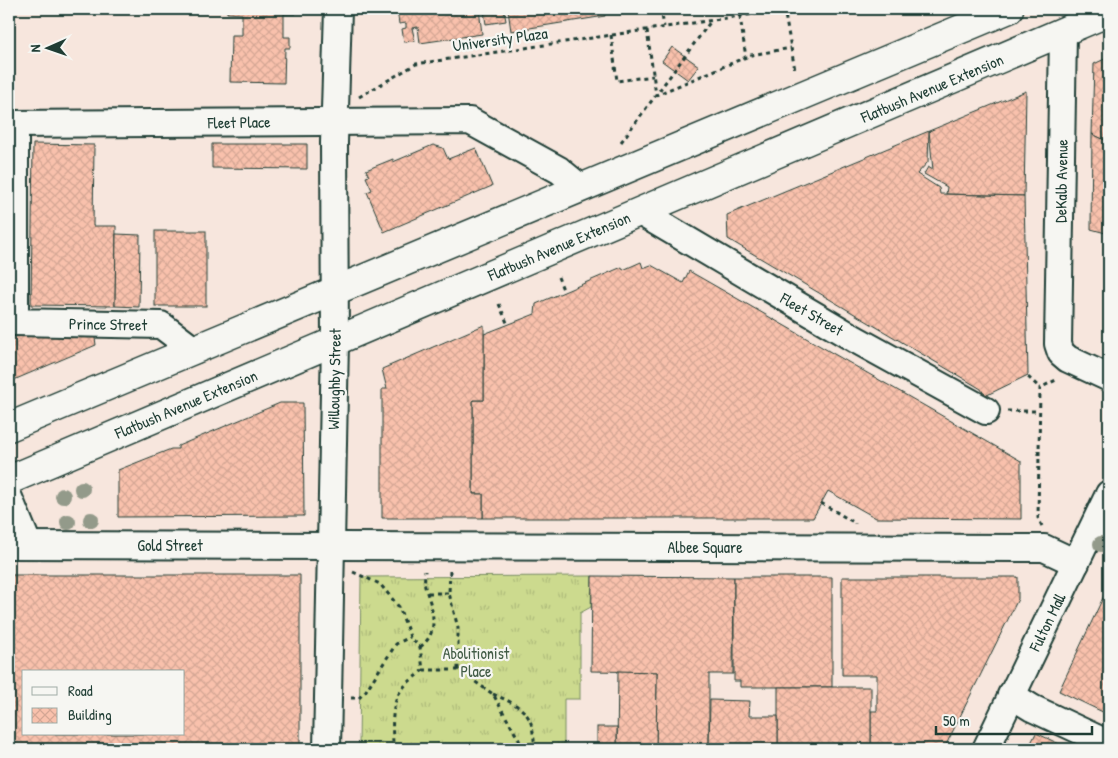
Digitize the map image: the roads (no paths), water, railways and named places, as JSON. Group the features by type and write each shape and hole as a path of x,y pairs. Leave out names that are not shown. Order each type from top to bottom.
{"main road":[{"path":"9,427 1009,9"},
{"name":"Flatbush Avenue Extension","path":"9,480 640,212 1063,21 1109,12"}],"street":[{"name":"Willoughby Street","path":"327,749 335,341 334,121 338,9"},
{"name":"DeKalb Avenue","path":"1063,21 1058,342 1061,353 1068,359 1109,378"},
{"name":"Fleet Place","path":"12,124 470,121 559,170 580,188"},
{"name":"Prince Street","path":"12,124 15,322 162,325 194,350"},
{"name":"Fleet Street","path":"640,212 855,339 986,411"},
{"name":"Fulton Mall","path":"986,749 1109,494"},
{"path":"9,498 18,544"},
{"name":"Gold Street","path":"18,544 330,546"},
{"name":"Albee Square","path":"330,546 1044,548 1076,564"},
{"path":"1011,695 1032,708 1109,744"}],"park label":[{"name":"Abolitionist Place","path":"476,662"}]}
